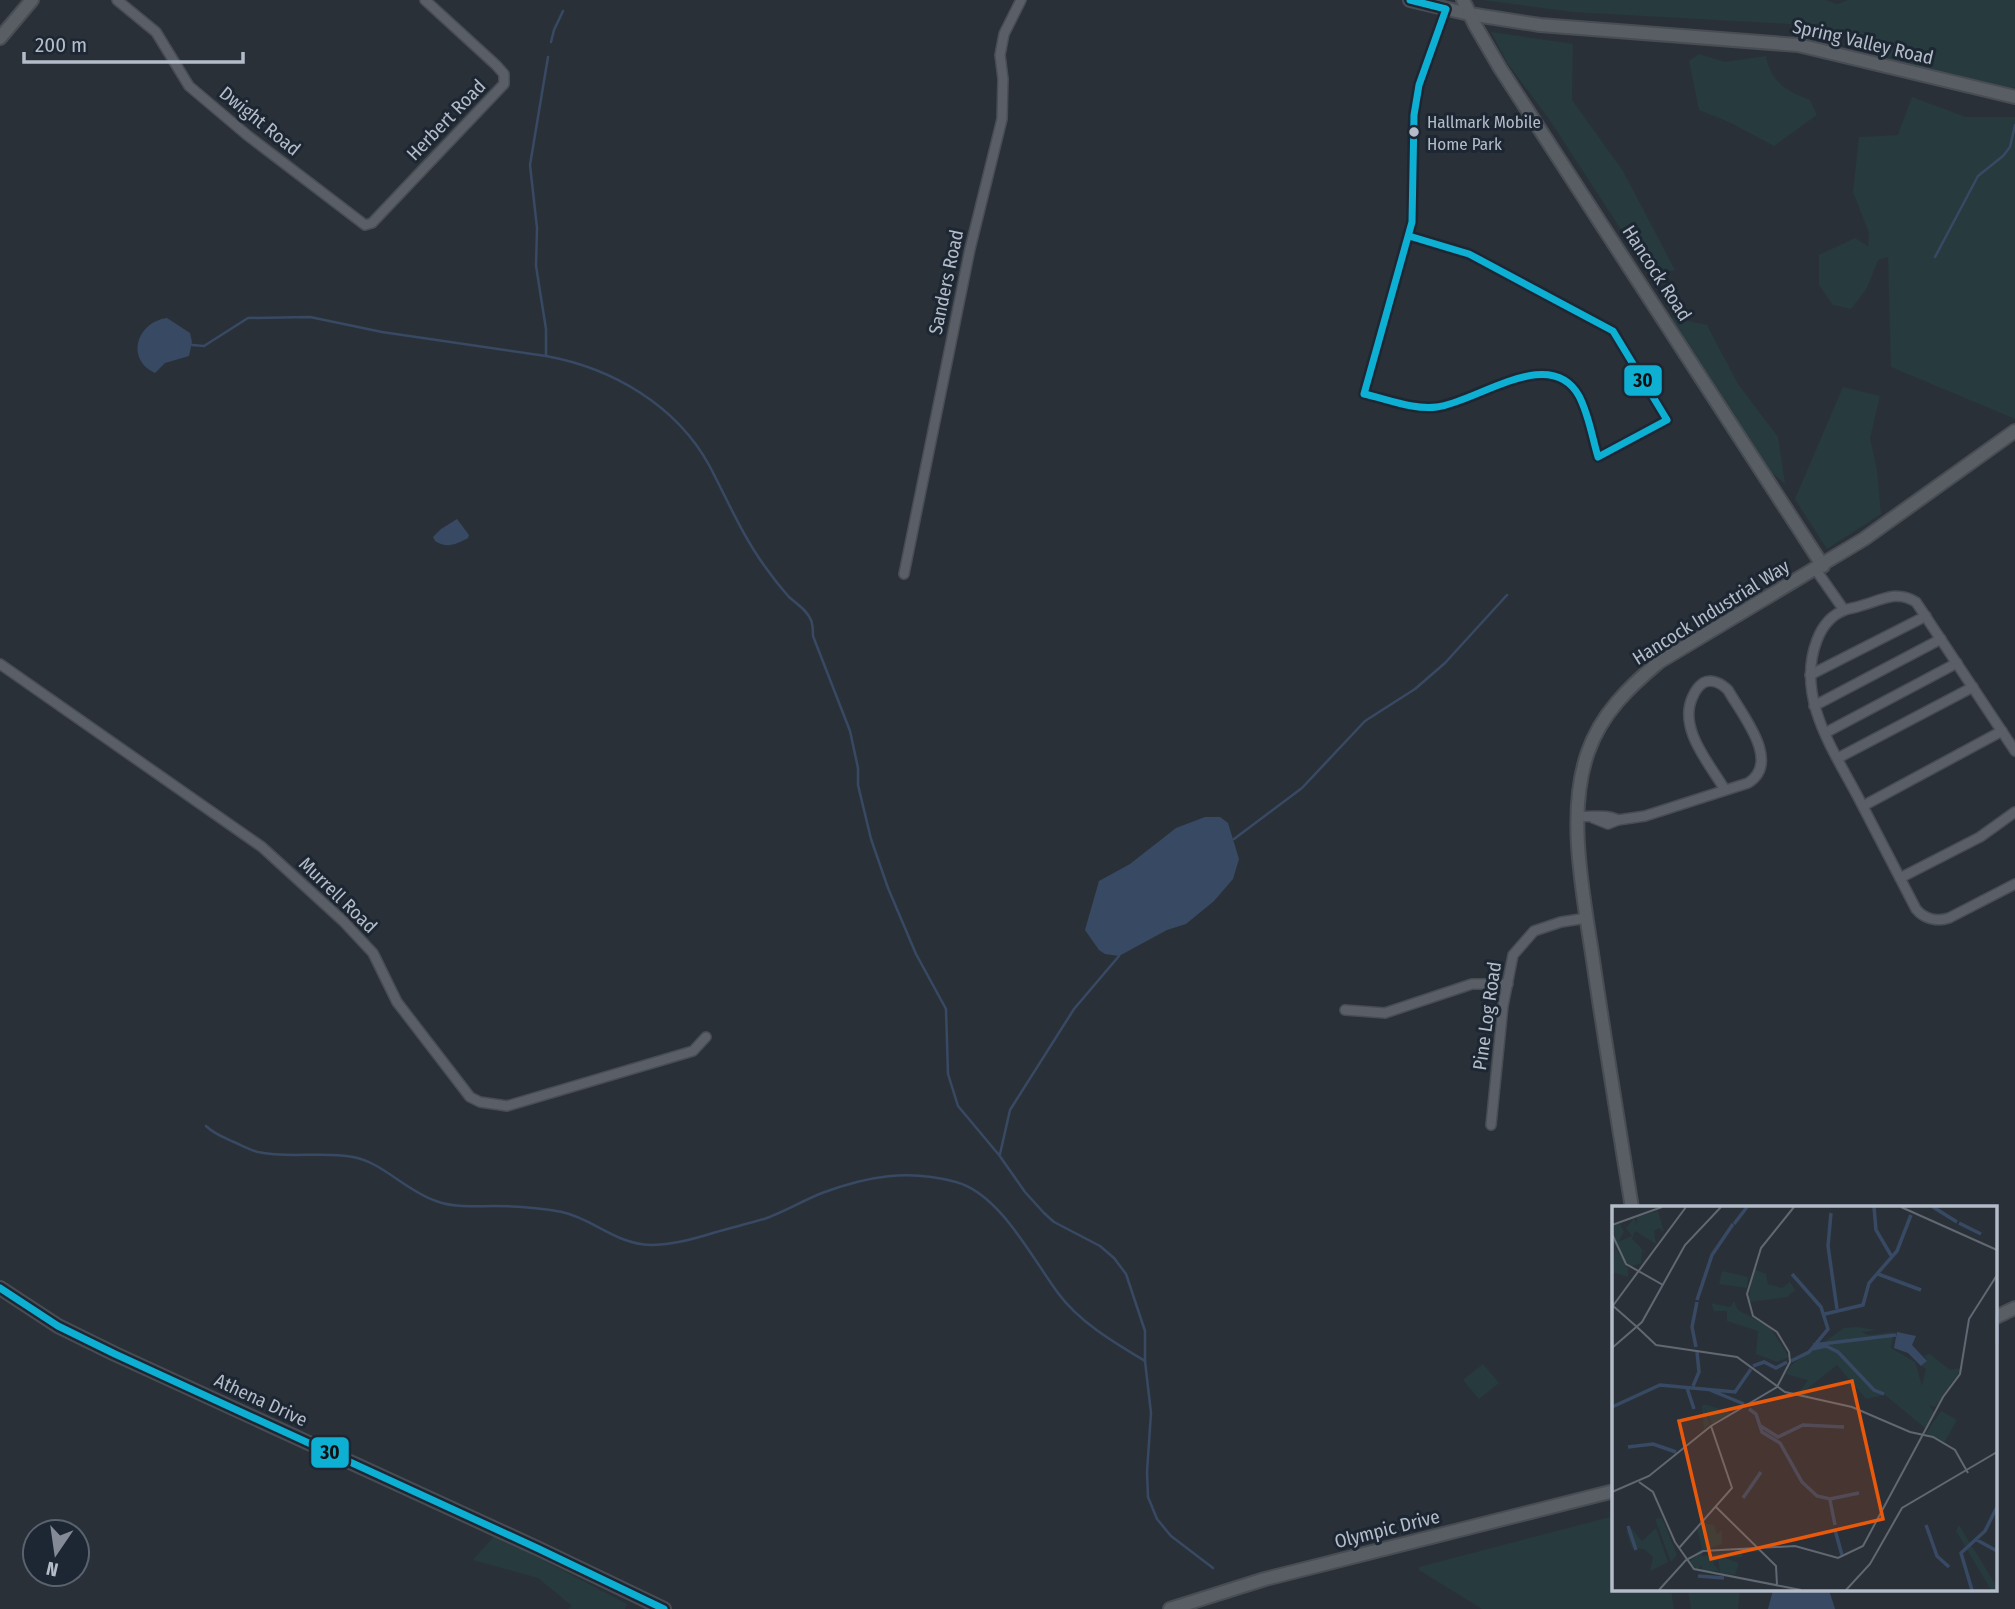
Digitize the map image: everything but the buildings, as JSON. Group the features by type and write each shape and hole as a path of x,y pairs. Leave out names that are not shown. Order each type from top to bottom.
{"street":[{"path":"0,38 32,0"},
{"name":"Dwight Road","path":"117,0 156,32 189,86 247,135 365,225 372,223 398,196"},
{"name":"Herbert Road","path":"398,196 505,85 501,71 425,0"},
{"name":"Sanders Road","path":"904,574 970,249 1002,119 1003,79 1000,55 1004,34 1021,0"},
{"name":"Spring Valley Road","path":"1410,0 1469,14 1575,28 1798,45 2015,97"},
{"path":"1440,8 1455,0"},
{"name":"Hancock Road","path":"1463,0 1500,68 1544,132 1819,568"},
{"name":"Hancock Industrial Way","path":"1632,1206 1587,918 1577,816 1580,783 1588,750 1603,720 1633,683 1659,663 1864,539 2015,431"},
{"path":"1819,568 1844,610"},
{"path":"2015,751 1916,602 1899,595 1844,610 1831,618 1821,631 1814,646 1810,676 1809,687 1814,706 1825,733 1919,913 1940,921 2015,884"},
{"path":"1810,676 1926,616"},
{"path":"1814,706 1941,639"},
{"path":"1825,733 1957,663"},
{"name":"Murrell Road","path":"0,664 262,847 373,953 397,1002 470,1097 480,1102 507,1106 693,1051 706,1037"},
{"path":"1577,816 1611,824 1618,820 1645,816 1725,790 1754,779 1761,769 1762,754 1759,745 1728,690 1723,685 1708,682 1702,684 1690,701 1688,723 1725,790"},
{"path":"1838,758 1973,687"},
{"path":"1863,806 2002,731"},
{"path":"1900,878 1980,837 2015,812"},
{"name":"Pine Log Road","path":"1491,1125 1503,1006 1513,955 1534,931 1561,922 1587,918"},
{"path":"1345,1010 1385,1013 1472,984 1508,984"},
{"name":"Athena Drive","path":"0,1288 58,1326 115,1354 664,1609"},
{"path":"1997,1317 2015,1308"},
{"name":"Olympic Drive","path":"1170,1609 1265,1579 1612,1492"}],"green space":[{"path":"1482,0 1825,0 1837,4 1848,0 2015,0 2015,87 2009,90 1890,60 1867,41 1790,24 1572,12"},
{"path":"1491,32 1573,44 1572,100 1623,171 1675,270 1650,274 1549,119 1508,64"},
{"path":"1699,54 1725,62 1766,56 1776,79 1787,89 1810,100 1817,115 1774,146 1731,123 1699,110 1689,61"},
{"path":"1912,97 1966,117 2015,117 2015,419 1891,367 1888,257 1878,260 1867,288 1851,309 1833,305 1819,285 1819,255 1855,238 1868,246 1869,233 1853,192 1859,137 1898,135"},
{"path":"1665,316 1707,325 1738,384 1778,437 1785,484 1771,472"},
{"path":"1843,387 1880,396 1870,438 1877,470 1881,514 1827,549 1795,499"},
{"path":"1483,1364 1499,1383 1479,1399 1463,1380"},
{"path":"1612,1517 1612,1592 1671,1592 1674,1609 1482,1609 1419,1570 1419,1567"},
{"path":"495,1535 627,1604 625,1609 568,1609 572,1606 538,1578 473,1560"},
{"path":"1688,1592 1740,1592 1738,1609 1691,1609"}],"water":[{"path":"167,318 190,333 192,342 189,356 165,363 155,373 140,359 139,342 148,326"},
{"path":"457,519 469,535 468,538 448,545 435,541 433,537 441,529"},
{"path":"1205,817 1220,817 1228,823 1239,859 1233,879 1214,901 1186,924 1167,930 1119,956 1105,954 1099,950 1085,930 1099,881 1130,864 1176,828"},
{"path":"1772,1592 1830,1592 1835,1609 1768,1609"}],"waterway":[{"path":"551,42 563,11"},
{"path":"546,356 546,329 536,266 537,228 530,165 548,57"},
{"path":"1935,257 1978,176 2010,147 2015,125"},
{"path":"192,345 204,346 248,318 310,317 382,332 571,362 595,370 640,392 679,424 709,465 758,556 783,590 811,620 813,636 850,731 858,768 858,785 871,839 888,888 916,954 946,1009 948,1074 958,1106 1044,1213 1054,1222 1100,1246 1126,1274 1145,1331 1145,1361 1151,1413 1148,1497 1157,1519 1171,1536 1213,1568"},
{"path":"1234,839 1302,788 1365,721 1415,689 1445,663 1507,595"},
{"path":"1000,1154 1010,1110 1074,1009 1119,956"},
{"path":"206,1126 219,1135 258,1152 282,1155 341,1155 364,1160 414,1191 450,1205 519,1207 562,1212 574,1215 615,1236 638,1244 651,1245 690,1239 764,1219 822,1193 856,1182 905,1175 956,1182 987,1199 1001,1213 1058,1293 1076,1313 1098,1331 1145,1361"}],"transit line":[{"name":"30","path":"1409,236 1469,254 1613,331 1667,420 1598,457 1579,396 1566,381 1550,375 1532,375 1512,380 1453,403 1428,408 1409,406 1364,394 1412,222 1414,115 1419,85 1446,9 1410,0"},
{"name":"30","path":"0,1288 58,1326 115,1354 664,1609"}],"place":[{"name":"Hallmark Mobile Home Park","path":"1414,132"}]}
